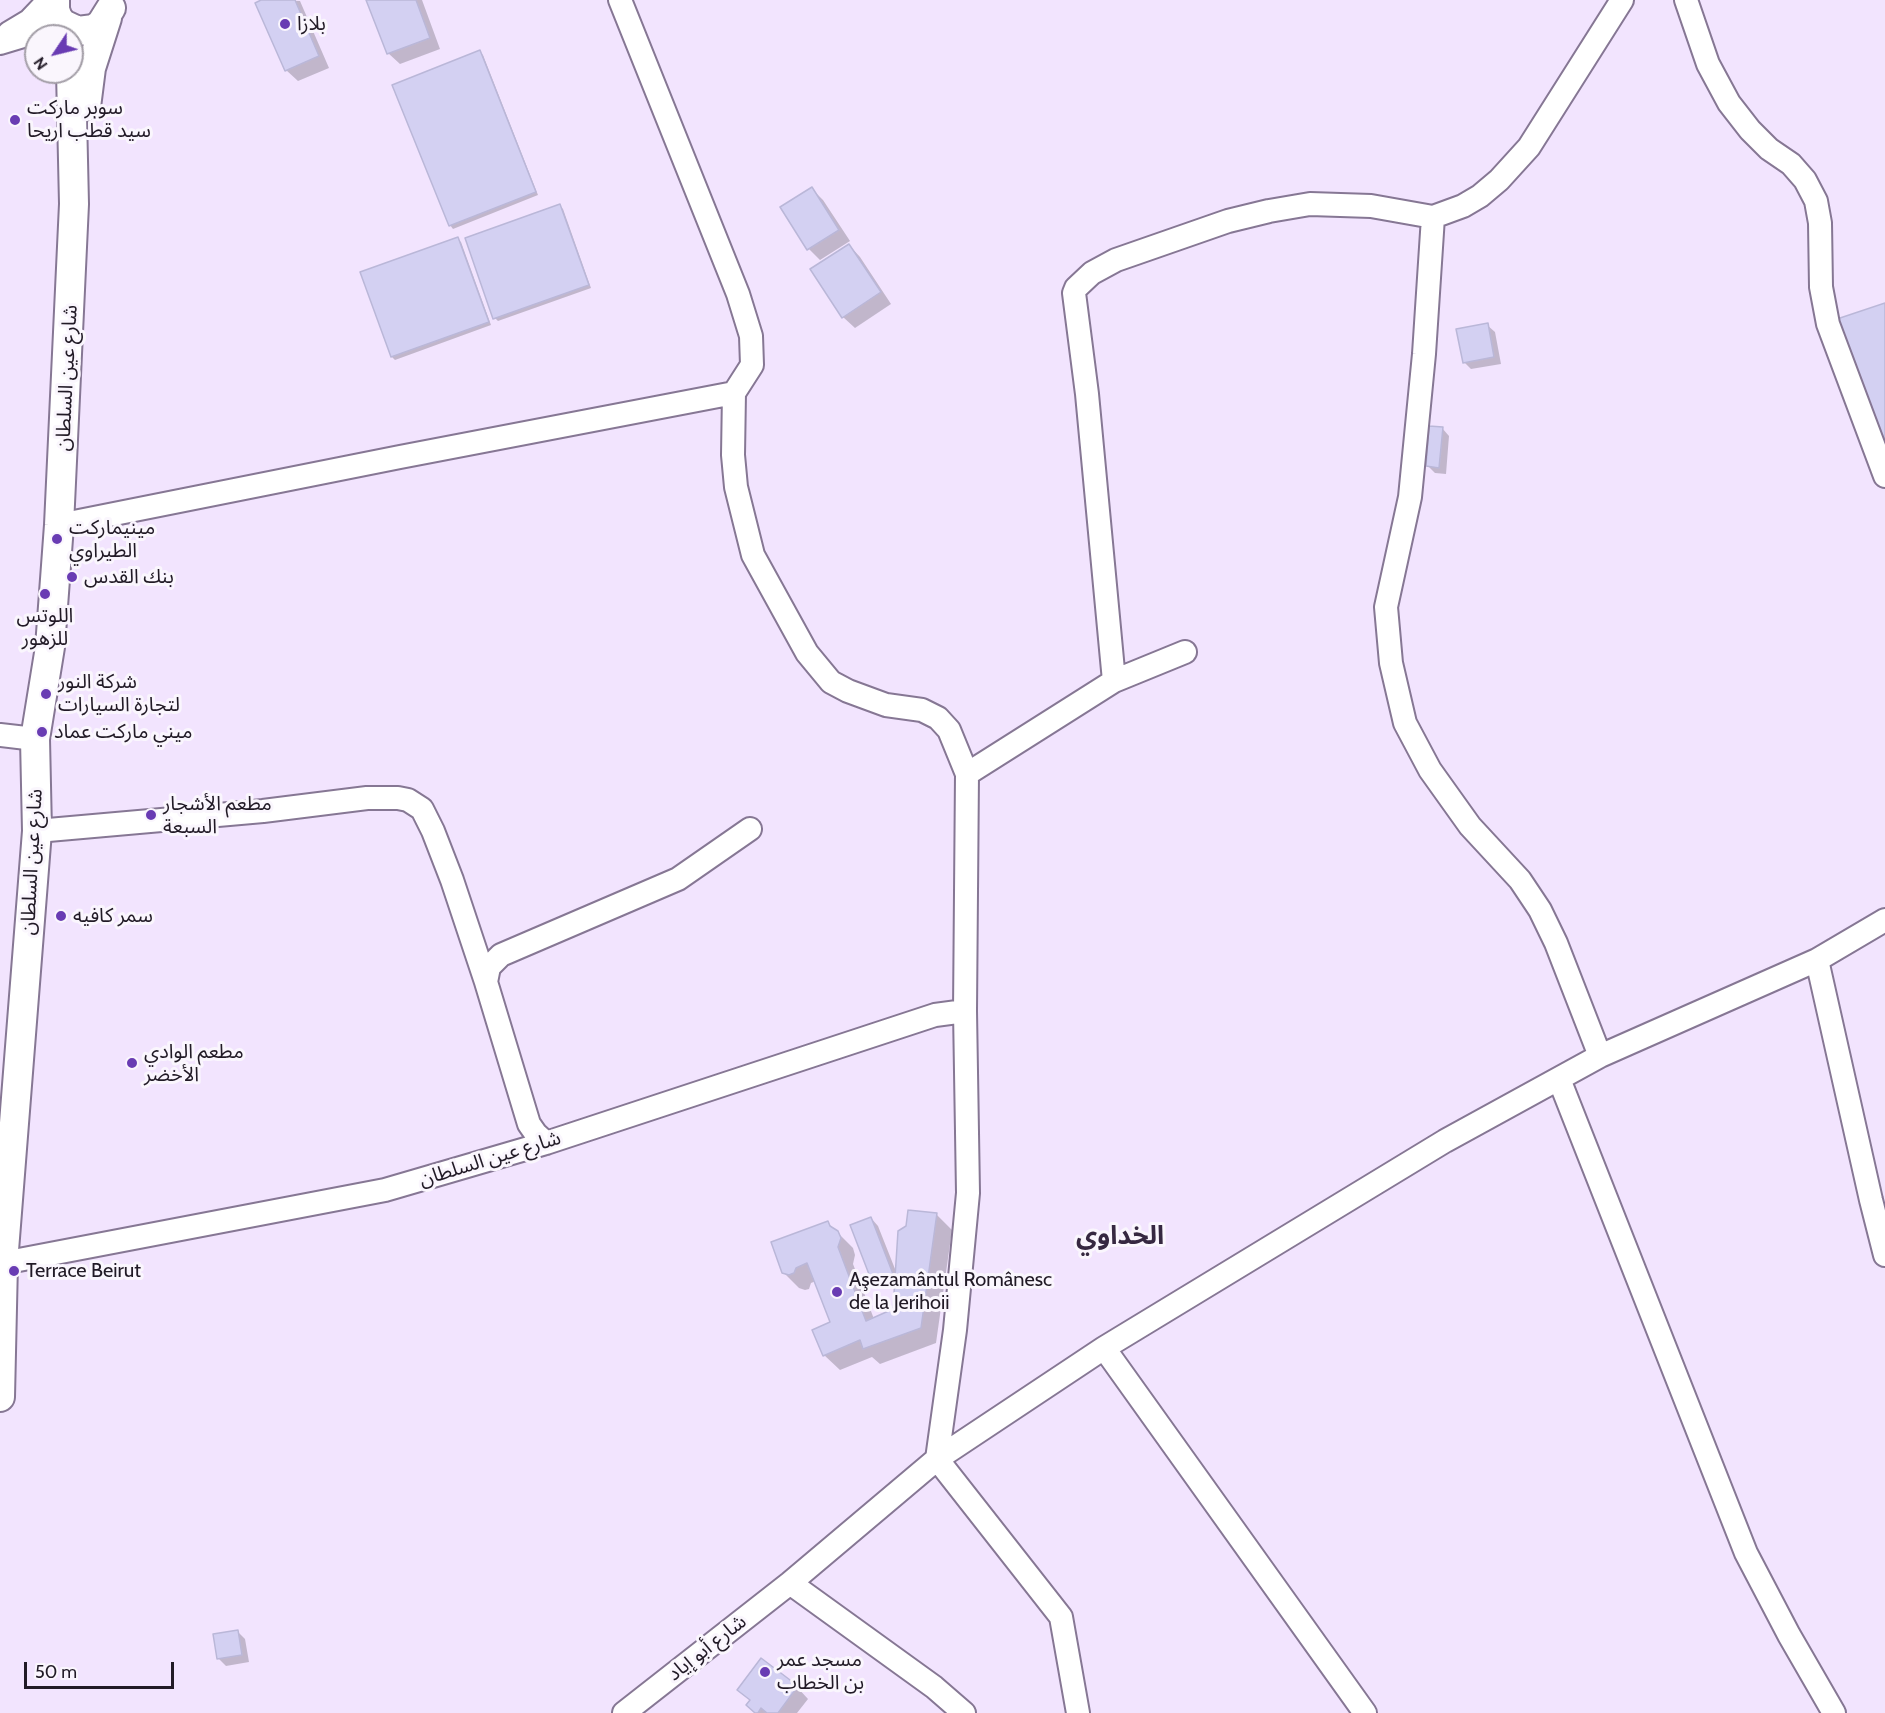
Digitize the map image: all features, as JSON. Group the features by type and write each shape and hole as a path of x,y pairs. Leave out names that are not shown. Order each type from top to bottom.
{"main road":[{"path":"64,22 78,31 94,29 113,6"},
{"name":"شارع عين السلطان","path":"74,174 81,151 91,68 113,6"},
{"name":"شارع عين السلطان","path":"0,1397 3,1263 38,831 35,739 50,647 59,525 74,228 71,84"}],"street":[{"path":"0,38 29,21 49,0"},
{"path":"620,0 738,294 751,336 752,365 734,393 734,455 736,487 753,555 807,652 831,682 886,705 922,710 938,718 949,730 967,774 965,1011 968,1193 955,1330 938,1459 1061,1617 1078,1713"},
{"path":"1114,681 1087,394 1074,293 1076,288 1092,273 1116,260 1228,221 1269,211 1310,204 1371,206 1433,217 1464,206 1499,180 1529,147 1622,0"},
{"path":"1686,0 1708,64 1729,103 1750,130 1769,149 1791,164 1805,180 1816,201 1820,223 1821,287 1828,324 1885,476"},
{"path":"0,43 64,22"},
{"path":"1433,217 1424,354 1410,497 1386,607 1390,663 1405,723 1430,770 1470,826 1520,880 1540,910 1556,942 1600,1056"},
{"path":"59,525 734,393"},
{"path":"967,774 1114,681 1185,652"},
{"path":"0,735 35,739"},
{"path":"38,831 263,811 367,798 408,800 422,809 427,817 472,938 529,1124 546,1143"},
{"path":"486,982 489,967 501,955 678,879 750,829"},
{"name":"شارع أبو إياد","path":"624,1713 790,1583 938,1459 1104,1348 1444,1142 1600,1056 1817,960 1885,920"},
{"path":"472,938 482,950 490,954 501,955"},
{"path":"1817,960 1870,1200 1885,1255"},
{"name":"شارع عين السلطان","path":"3,1263 386,1190 546,1143 935,1015 965,1011"},
{"path":"1559,1079 1746,1553 1784,1627 1834,1713"},
{"path":"1104,1348 1365,1713"},
{"path":"790,1583 934,1687 964,1713"}],"building":[{"path":"261,0 295,0 319,56 285,71 255,3"},
{"path":"366,0 416,0 430,38 387,54"},
{"path":"480,50 536,192 449,226 392,85"},
{"path":"812,187 839,230 807,250 780,207"},
{"path":"560,204 589,285 493,319 465,238"},
{"path":"458,237 489,322 391,357 360,272"},
{"path":"849,244 881,292 842,318 810,269"},
{"path":"1885,303 1885,438 1878,440 1837,319"},
{"path":"1488,323 1494,357 1463,363 1456,329"},
{"path":"1429,426 1443,427 1439,468 1426,466"},
{"name":"Aşezamântul Românesc de la Jerihoii","path":"908,1210 937,1213 921,1328 863,1349 860,1340 823,1356 812,1330 830,1322 807,1263 796,1268 794,1273 789,1275 782,1273 771,1242 828,1221 830,1226 838,1231 841,1238 838,1247 866,1321 893,1309 898,1231 906,1226"},
{"path":"871,1217 893,1274 872,1282 850,1225"},
{"path":"238,1630 242,1655 217,1659 213,1634"},
{"name":"مسجد عمر بن الخطاب","path":"761,1658 798,1686 778,1713 767,1713 761,1708 758,1713 755,1713 746,1705 750,1700 737,1690"}],"place":[{"name":"بلازا","path":"285,24"},
{"name":"سوبر ماركت سيد قطب اريحا","path":"15,120"},
{"name":"مينيماركت الطيراوي","path":"57,539"},
{"name":"بنك القدس","path":"72,577"},
{"name":"اللوتس للزهور","path":"45,594"},
{"name":"شركة النور لتجارة السيارات","path":"46,694"},
{"name":"ميني ماركت عماد","path":"42,732"},
{"name":"مطعم الأشجار السبعة","path":"151,815"},
{"name":"سمر كافيه","path":"61,916"},
{"name":"مطعم الوادي الأخضر","path":"132,1063"},
{"name":"Terrace Beirut","path":"14,1271"},
{"name":"Aşezamântul Românesc de la Jerihoii","path":"837,1292"},
{"name":"مسجد عمر بن الخطاب","path":"765,1672"}],"district":[{"name":"الخداوي","path":"1120,1236"}]}
